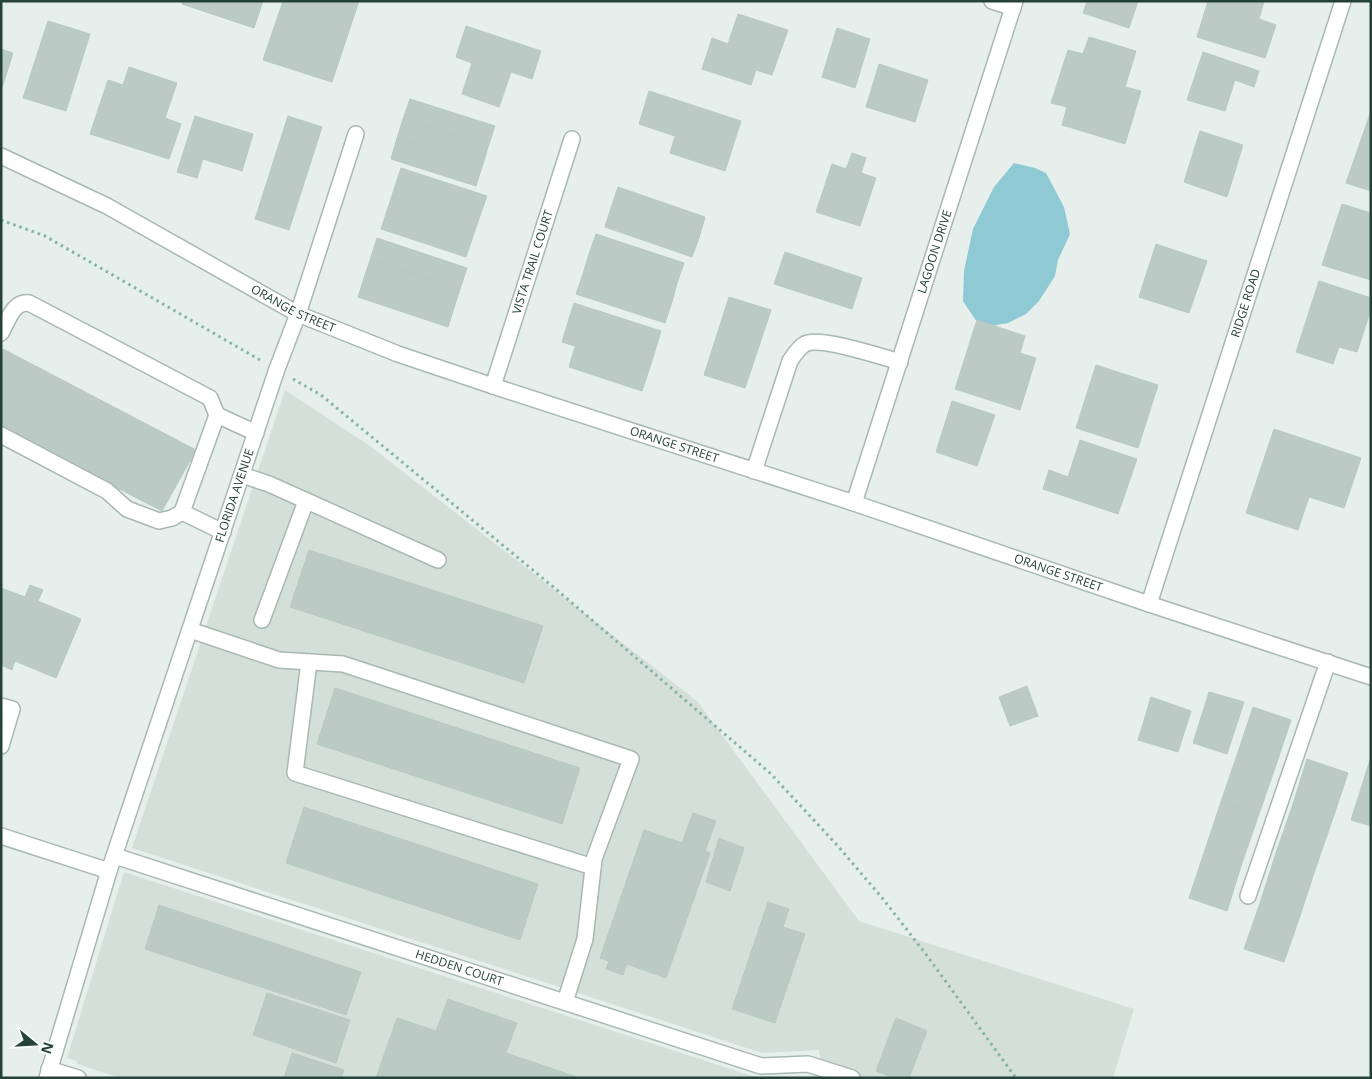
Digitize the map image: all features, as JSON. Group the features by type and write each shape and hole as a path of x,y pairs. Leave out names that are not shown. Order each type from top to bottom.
{"street":[{"path":"992,1 1014,5"},
{"name":"RIDGE ROAD","path":"1150,604 1343,1"},
{"name":"LAGOON DRIVE","path":"854,503 1014,5"},
{"name":"FLORIDA AVENUE","path":"48,1073 109,871 277,370 298,314 356,134"},
{"name":"VISTA TRAIL COURT","path":"493,386 572,139"},
{"name":"ORANGE STREET","path":"1,156 107,206 298,314 398,354 854,503 1371,677"},
{"path":"1,333 16,305 22,302 29,303 210,398 217,415 182,512 172,518 159,521 127,508 107,491 1,435"},
{"path":"754,471 790,361 800,347 807,343 825,342 900,362"},
{"path":"217,415 256,433"},
{"path":"242,475 269,484 438,560"},
{"path":"262,620 306,501"},
{"path":"182,512 223,532"},
{"path":"190,630 279,660 343,664 631,758 594,859 585,939 566,1002"},
{"path":"309,662 295,773 594,867"},
{"path":"1248,896 1328,662"},
{"path":"1,706 12,709 1,746"},
{"path":"1,836 109,871"},
{"name":"HEDDEN COURT","path":"115,856 760,1066 808,1064 852,1078"},
{"path":"48,1073 78,1078"}],"path":[{"path":"1,220 45,236 321,395 557,590 770,773 837,845 883,899 925,953 1016,1078"}],"shaded area":[{"path":"285,390 370,446 697,701 859,921 1134,1009 1113,1078 775,1078 823,1076 819,1050 762,1053 132,848"},
{"path":"124,872 758,1078 120,1078 77,1064 77,1061 67,1058"}],"water":[{"path":"1014,163 1046,173 1064,207 1070,234 1058,260 1055,276 1039,301 1026,314 1008,323 981,328 963,301 964,271 973,229 994,187"}],"building":[{"path":"183,1 263,1 254,28 182,4"},
{"path":"283,1 314,1 319,3 320,1 359,1 332,82 263,60"},
{"path":"1087,1 1138,1 1129,28 1083,13"},
{"path":"1208,1 1264,1 1259,19 1276,25 1265,58 1197,37"},
{"path":"738,14 788,30 772,75 756,70 751,85 702,69 712,38 728,44"},
{"path":"48,21 90,34 66,111 23,98"},
{"path":"466,26 541,51 532,79 511,72 499,107 462,94 472,63 456,57"},
{"path":"837,28 870,39 855,88 822,77"},
{"path":"1089,37 1136,51 1125,87 1141,91 1125,144 1062,125 1067,107 1051,103 1068,50 1083,54"},
{"path":"1,49 13,53 1,91"},
{"path":"1203,52 1259,71 1254,87 1235,80 1225,111 1187,100"},
{"path":"879,64 928,80 915,122 866,107"},
{"path":"129,67 177,83 165,118 181,124 169,159 90,134 108,80 123,85"},
{"path":"649,91 741,121 725,171 670,153 675,136 639,124"},
{"path":"410,99 495,126 488,147 403,119"},
{"path":"1371,114 1371,191 1346,183"},
{"path":"195,116 253,134 242,171 203,159 197,178 177,172"},
{"path":"288,116 322,127 289,230 255,219"},
{"path":"403,119 488,147 482,167 397,138"},
{"path":"1200,131 1243,145 1227,197 1184,182"},
{"path":"397,138 482,167 476,186 391,159"},
{"path":"852,153 866,158 861,173 876,178 860,226 816,212 832,164 846,169"},
{"path":"401,168 487,196 473,236 388,208"},
{"path":"618,187 705,217 699,238 611,208"},
{"path":"1342,204 1371,213 1371,280 1322,265"},
{"path":"388,208 473,236 466,257 381,229"},
{"path":"611,208 699,238 692,257 605,227"},
{"path":"596,234 684,263 677,283 589,254"},
{"path":"377,238 467,268 460,289 370,260"},
{"path":"1156,244 1207,261 1189,313 1139,297"},
{"path":"785,252 862,278 852,309 774,284"},
{"path":"589,254 677,283 672,302 583,274"},
{"path":"370,260 460,289 454,308 364,278"},
{"path":"583,274 672,302 665,323 576,294"},
{"path":"364,278 454,308 448,327 358,297"},
{"path":"1319,281 1371,298 1371,309 1357,352 1339,347 1333,364 1296,352"},
{"path":"729,297 771,310 745,388 704,375"},
{"path":"574,303 661,331 655,351 568,322"},
{"path":"977,320 1025,336 1020,353 1036,358 1020,410 955,389"},
{"path":"568,322 655,351 649,370 562,342"},
{"path":"575,347 649,370 642,391 569,367"},
{"path":"3,349 196,450 162,511 1,428 1,353"},
{"path":"1096,365 1158,385 1138,448 1076,428"},
{"path":"952,401 995,415 977,466 936,452"},
{"path":"1274,429 1361,458 1344,508 1309,497 1298,530 1246,513"},
{"path":"1080,440 1137,459 1118,514 1043,489 1049,470 1068,477"},
{"path":"309,550 543,626 524,683 290,607"},
{"path":"30,585 43,590 38,601 81,619 56,678 15,661 12,670 1,665 1,588 25,597"},
{"path":"1027,686 1038,716 1010,726 999,697"},
{"path":"335,688 580,768 562,824 317,744"},
{"path":"1209,692 1244,702 1227,754 1193,743"},
{"path":"1151,697 1191,711 1178,752 1138,740"},
{"path":"1253,707 1291,720 1275,768 1237,755"},
{"path":"1237,755 1275,768 1259,814 1221,802"},
{"path":"1307,759 1348,773 1332,821 1292,807"},
{"path":"1371,760 1371,826 1351,820"},
{"path":"1221,802 1259,814 1242,863 1205,850"},
{"path":"304,807 538,884 520,940 286,863"},
{"path":"1292,807 1332,821 1316,867 1276,853"},
{"path":"693,813 716,821 705,851 710,853 666,978 627,964 623,975 606,969 609,961 600,958 644,830 682,843"},
{"path":"719,838 744,848 730,891 706,882"},
{"path":"1205,850 1242,863 1227,911 1189,898"},
{"path":"1276,853 1316,867 1300,916 1260,903"},
{"path":"768,902 789,909 783,927 805,934 775,1023 732,1009"},
{"path":"1260,903 1300,916 1284,962 1244,949"},
{"path":"159,905 361,972 346,1015 145,949"},
{"path":"267,993 350,1020 336,1063 253,1035"},
{"path":"448,999 517,1023 506,1053 580,1078 376,1078 397,1018 436,1031"},
{"path":"896,1018 927,1031 909,1078 894,1078 876,1071"},
{"path":"292,1053 344,1070 341,1078 284,1078"}]}
